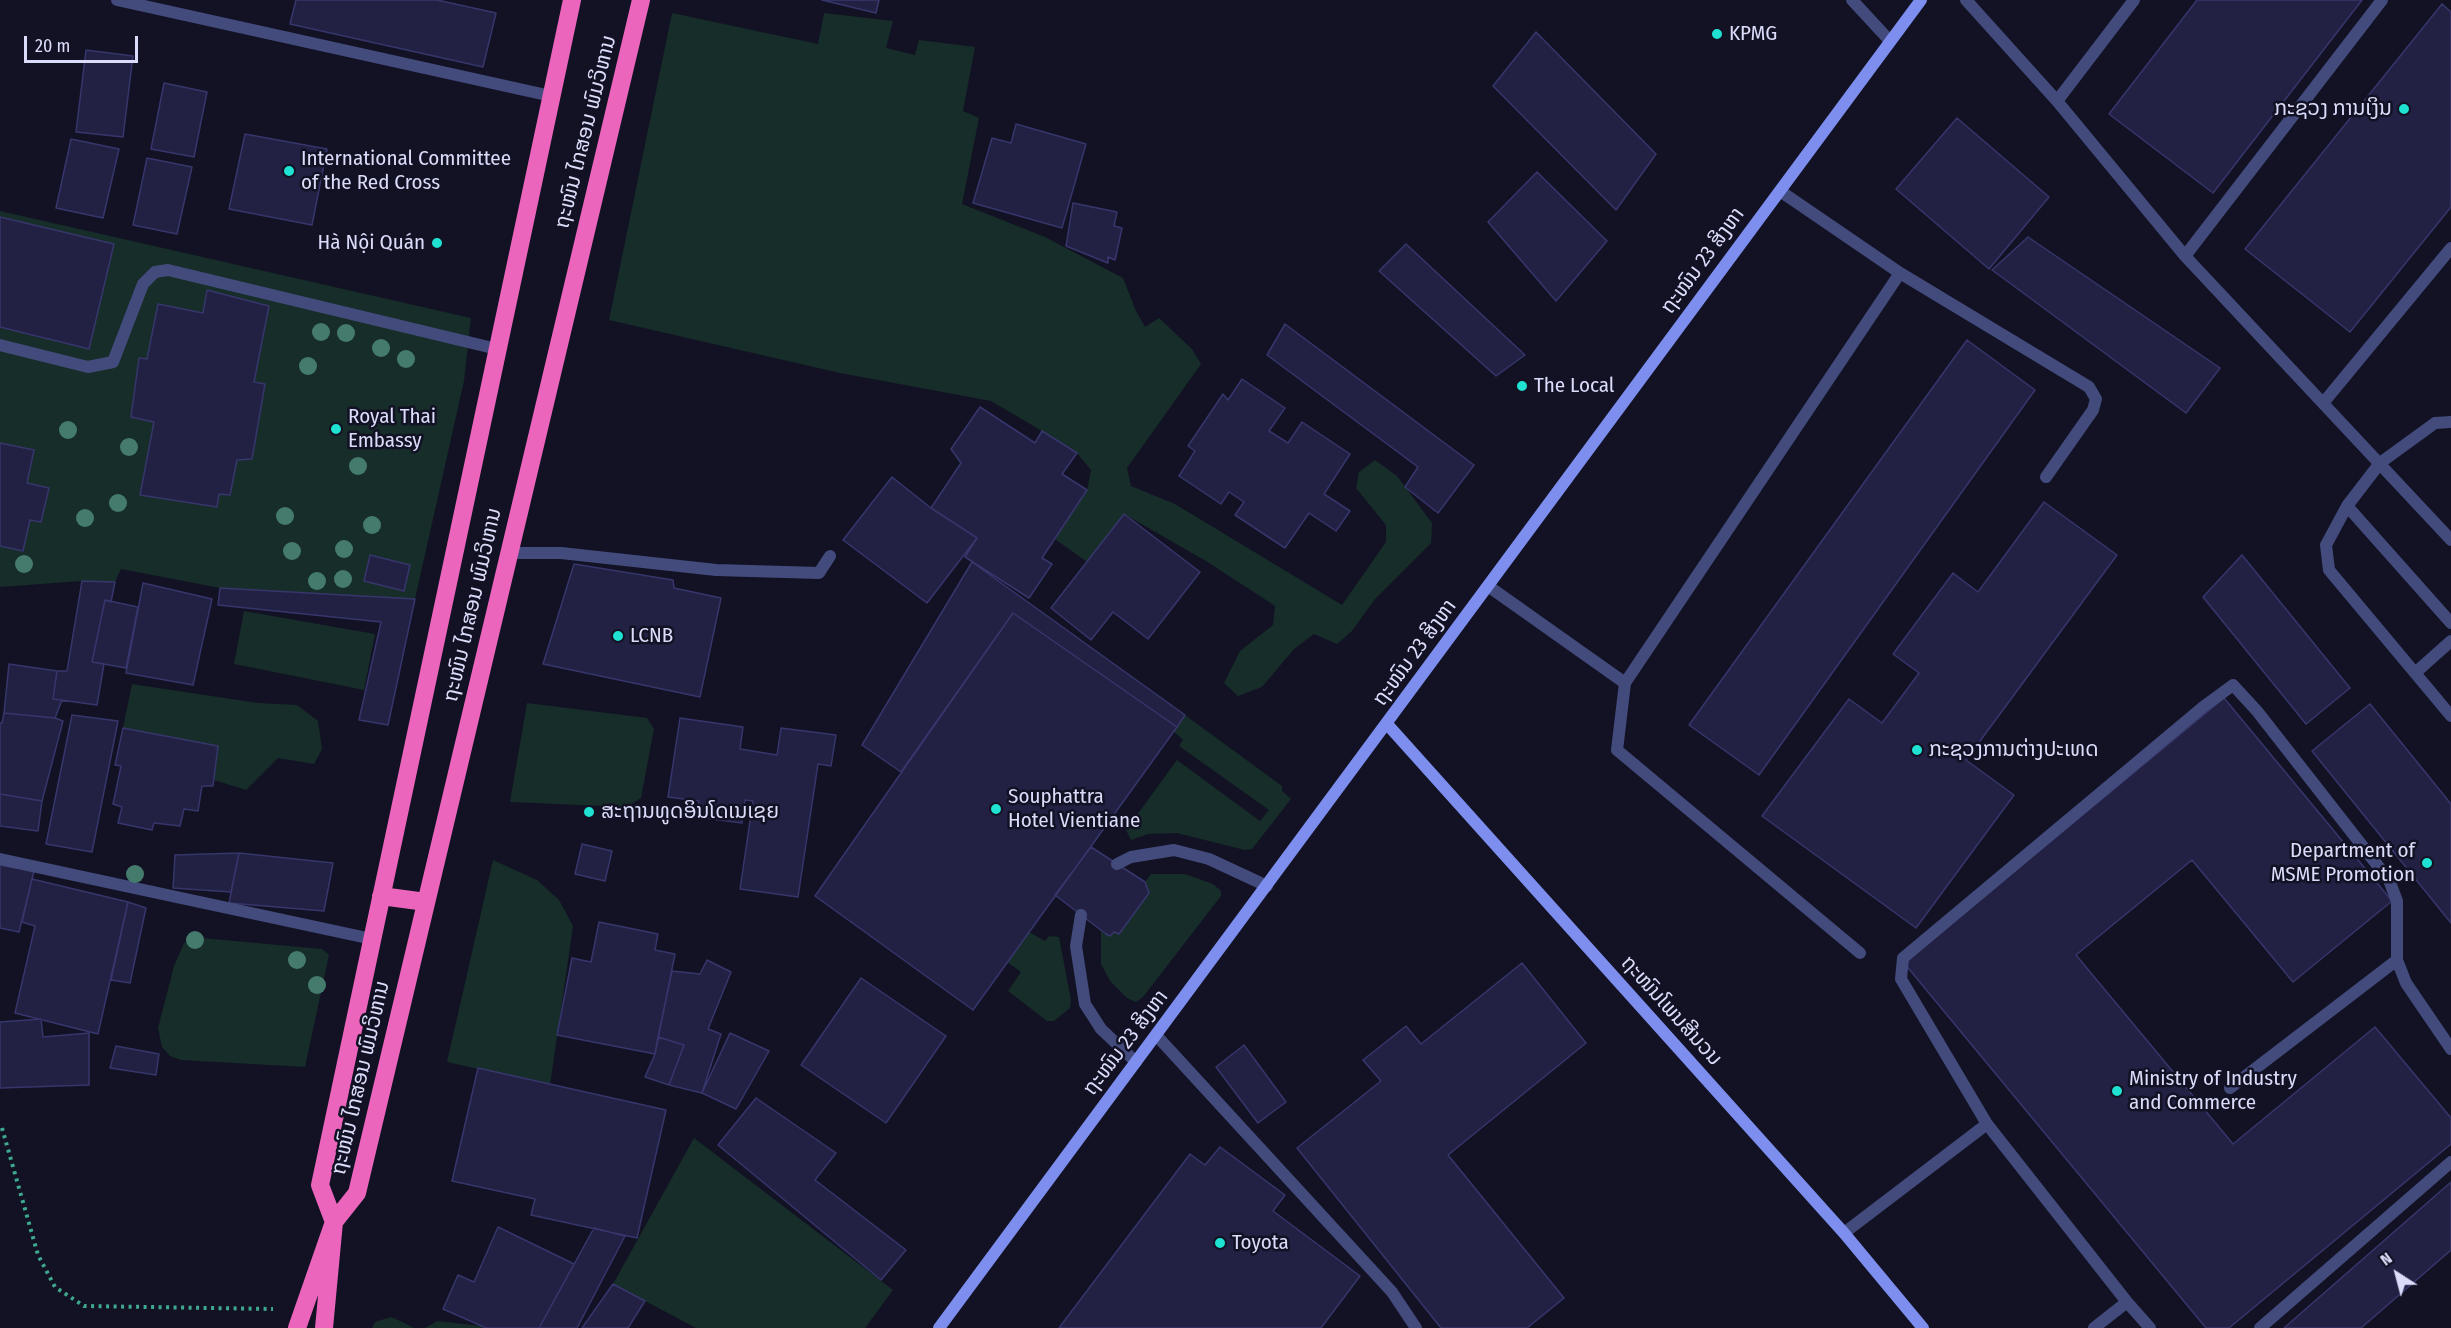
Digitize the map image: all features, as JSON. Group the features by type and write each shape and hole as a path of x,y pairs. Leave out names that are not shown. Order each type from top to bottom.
{"highway":[{"name":"ຖະໜົນ ໄກສອນ ພົມວິຫານ","path":"334,1222 320,1185 572,0"},
{"name":"ຖະໜົນ ໄກສອນ ພົມວິຫານ","path":"334,1222 357,1193 641,0"},
{"path":"381,896 426,902"},
{"path":"297,1328 334,1222"},
{"path":"324,1328 334,1222"}],"main road":[{"name":"ຖະໜົນ 23 ສິງຫາ","path":"939,1328 1921,0"},
{"name":"ຖະໜົນໂພນສີນວນ","path":"1387,724 1844,1233 1923,1328"}],"street":[{"path":"117,0 551,96"},
{"path":"1852,0 1890,41"},
{"path":"1966,0 2057,101 2185,256 2451,540"},
{"path":"2057,101 2134,0"},
{"path":"2185,256 2382,0"},
{"path":"1780,191 1900,273 2090,387 2096,399 2092,410 2046,477"},
{"path":"2324,402 2451,248"},
{"path":"0,345 88,367 113,362 143,284 155,272 168,270 497,349"},
{"path":"1860,953 1617,750 1625,683 1900,273"},
{"path":"2451,422 2435,423 2380,463 2347,506 2326,545 2329,570 2451,716"},
{"path":"2347,506 2451,623"},
{"path":"509,553 561,553 716,570 819,573 830,556"},
{"path":"1488,586 1625,683"},
{"path":"2415,673 2451,641"},
{"path":"2150,1328 1987,1124 1901,979 1903,958 2203,707 2233,686 2257,711 2389,879 2397,901 2397,960 2406,983 2451,1049"},
{"path":"1117,864 1131,857 1174,850 1209,859 1267,886"},
{"path":"0,859 372,939"},
{"path":"1081,915 1076,946 1085,1004 1101,1029 1136,1062"},
{"path":"2230,1088 2397,960"},
{"path":"1156,1035 1392,1292 1416,1328"},
{"path":"1844,1233 1987,1124"},
{"path":"2260,1328 2451,1162"},
{"path":"2094,1328 2127,1302"}],"path":[{"path":"2,1128 38,1255 56,1287 84,1306 304,1309"}],"green space":[{"path":"672,13 818,44 824,13 893,21 886,48 915,55 919,40 975,47 963,111 979,118 962,204 1045,237 1123,278 1145,327 1159,318 1192,349 1201,364 1127,468 1131,486 1175,504 1342,605 1386,542 1386,525 1356,488 1359,472 1375,460 1397,476 1432,523 1431,543 1375,599 1352,631 1337,644 1314,634 1294,649 1262,687 1238,696 1224,683 1240,651 1273,625 1275,606 1206,561 1124,514 1087,562 1055,539 1087,490 1091,470 1077,453 1042,431 991,401 840,373 609,320"},
{"path":"0,211 471,318 464,381 415,599 220,588 121,569 115,582 82,581 0,587"},
{"path":"244,611 375,634 364,690 234,664"},
{"path":"132,684 258,703 297,705 318,721 322,749 314,764 278,758 246,790 214,780 218,746 123,728"},
{"path":"527,703 647,718 654,729 641,798 626,807 510,802"},
{"path":"1185,715 1282,786 1282,791 1291,799 1252,849 1245,850 1177,833 1148,834 1131,840 1126,830 1177,760 1260,821 1269,810 1179,746 1183,740 1173,731"},
{"path":"493,860 537,880 559,900 573,926 550,1085 447,1062"},
{"path":"1151,874 1185,874 1213,884 1221,891 1221,896 1143,997 1136,1002 1127,998 1110,981 1101,964 1101,931 1109,936 1114,932 1119,934 1149,893 1145,882"},
{"path":"1029,932 1045,941 1049,936 1059,937 1071,1000 1070,1008 1054,1021 1047,1021 1008,991 1021,972 1007,962"},
{"path":"202,938 322,949 329,955 305,1067 181,1060 170,1056 162,1047 158,1028 174,966 184,943"},
{"path":"694,1138 893,1290 865,1328 696,1328 613,1284"},
{"path":"391,1317 414,1328 372,1328 375,1322"},
{"path":"437,1321 481,1326 483,1328 425,1328"}],"building":[{"path":"296,0 437,0 496,13 483,67 290,24"},
{"path":"822,0 879,0 876,13"},
{"path":"2197,0 2362,0 2213,193 2109,114"},
{"name":"ກະຊວງ ການເງິນ","path":"2442,4 2451,12 2451,207 2350,332 2245,249"},
{"path":"1536,32 1656,154 1616,210 1493,86"},
{"path":"86,50 133,56 123,137 76,132"},
{"path":"164,83 207,92 194,157 151,149"},
{"path":"1957,118 2049,197 1989,269 1896,189"},
{"path":"1016,124 1086,144 1062,228 973,203 992,138 1011,143"},
{"path":"245,134 327,149 312,225 229,209"},
{"path":"71,139 119,149 103,218 56,208"},
{"path":"147,158 192,167 177,234 133,225"},
{"path":"1537,172 1607,241 1556,301 1488,222"},
{"path":"1073,203 1117,212 1114,226 1122,228 1115,260 1108,257 1108,263 1066,246"},
{"path":"0,217 114,244 89,349 0,327"},
{"path":"2028,237 2220,368 2186,413 1992,270"},
{"path":"1406,244 1525,355 1496,376 1379,271"},
{"path":"207,290 269,306 254,382 265,384 252,459 237,460 230,495 219,494 217,507 140,495 154,422 131,417 139,358 147,359 158,304 203,313"},
{"path":"1285,324 1474,465 1438,513 1405,487 1418,467 1267,355"},
{"path":"1967,340 2035,390 1759,775 1689,725"},
{"path":"1242,379 1285,408 1269,431 1288,443 1302,422 1350,454 1324,494 1350,511 1336,531 1309,513 1285,548 1235,515 1244,502 1229,492 1221,504 1179,476 1195,451 1188,446 1223,394 1228,400"},
{"path":"980,407 1035,443 1042,431 1077,453 1062,474 1087,490 1042,558 1052,564 1029,598 965,557 977,538 931,508 961,463 951,449"},
{"path":"0,443 34,450 27,483 49,488 41,522 30,520 23,551 0,546"},
{"path":"892,477 931,508 977,538 927,603 843,540"},
{"path":"2044,502 2117,555 1966,760 2014,795 1916,928 1762,816 1849,699 1882,723 1919,673 1893,654 1953,573 1978,592"},
{"path":"1124,514 1200,572 1148,639 1113,612 1091,640 1051,608"},
{"path":"370,555 410,565 404,591 364,581"},
{"path":"2242,555 2350,688 2306,724 2203,597"},
{"path":"972,562 1185,715 1177,727 1013,613 901,772 862,745"},
{"path":"574,564 673,580 674,588 721,598 700,697 543,664"},
{"path":"82,581 115,582 111,602 105,600 92,662 104,664 97,705 53,699 57,671 67,671"},
{"path":"143,583 212,599 193,685 126,673"},
{"path":"220,588 415,599 388,725 359,720 381,622 218,605"},
{"path":"105,600 138,607 126,668 92,662"},
{"name":"Souphattra Hotel Vientiane","path":"1013,613 1177,727 973,1010 815,896"},
{"path":"9,664 57,671 53,699 62,700 55,718 4,713"},
{"path":"2224,698 2392,901 2293,982 2192,860 2076,955 2233,1144 2375,1027 2451,1118 2451,1144 2229,1328 2206,1328 1904,963"},
{"name":"Department of MSME Promotion","path":"2370,704 2451,804 2451,923 2312,751"},
{"path":"4,713 55,718 63,721 42,801 0,794 0,723 2,723"},
{"path":"72,715 118,721 92,852 46,844"},
{"path":"680,718 743,727 740,749 777,755 781,728 836,735 831,766 818,764 798,897 740,889 753,801 745,800 742,823 697,817 699,801 668,797"},
{"path":"123,728 218,746 213,786 202,786 198,811 184,809 180,826 154,823 152,830 118,823 122,807 113,804 121,766 115,765"},
{"path":"0,794 42,801 38,831 0,826"},
{"path":"582,844 612,851 605,881 575,874"},
{"path":"1091,847 1145,882 1149,893 1119,934 1114,932 1110,936 1106,934 1055,895"},
{"path":"239,853 333,863 324,911 229,903"},
{"path":"239,853 231,892 173,888 175,855"},
{"path":"0,865 34,871 19,932 0,928"},
{"path":"32,879 128,902 98,1034 15,1013 35,926 22,922"},
{"path":"128,902 146,908 130,983 111,980"},
{"path":"599,922 658,934 655,950 675,954 655,1054 557,1035 572,958 591,962"},
{"path":"707,960 731,972 708,1029 721,1034 702,1093 669,1085 684,1045 658,1037 672,971 700,974"},
{"path":"1522,963 1586,1043 1448,1155 1564,1298 1527,1328 1441,1328 1297,1148 1381,1081 1363,1060 1406,1026 1421,1044"},
{"path":"861,978 946,1036 886,1123 801,1065"},
{"path":"41,1019 43,1037 89,1033 89,1085 0,1088 0,1022"},
{"path":"730,1033 769,1051 736,1109 702,1093"},
{"path":"658,1037 684,1045 669,1085 645,1077 655,1054"},
{"path":"1244,1045 1286,1102 1258,1123 1216,1067"},
{"path":"116,1046 159,1054 156,1075 110,1068"},
{"path":"478,1068 666,1110 637,1238 531,1215 535,1199 452,1181"},
{"path":"756,1098 836,1153 815,1180 906,1250 881,1280 718,1145"},
{"name":"Toyota","path":"1220,1147 1285,1195 1273,1211 1360,1276 1321,1328 1059,1328 1190,1154 1205,1165"},
{"path":"2451,1182 2451,1250 2361,1328 2284,1328"},
{"path":"498,1227 574,1264 539,1328 486,1328 443,1309 458,1275 474,1282"},
{"path":"594,1228 625,1236 577,1328 539,1328"},
{"path":"613,1284 645,1301 628,1328 582,1328"}],"place":[{"name":"KPMG","path":"1717,34"},
{"name":"ກະຊວງ ການເງິນ","path":"2404,109"},
{"name":"International Committee of the Red Cross","path":"289,171"},
{"name":"Hà Nội Quán","path":"437,243"},
{"name":"The Local","path":"1522,386"},
{"name":"Royal Thai Embassy","path":"336,429"},
{"name":"LCNB","path":"618,636"},
{"name":"ກະຊວງການຕ່າງປະເທດ","path":"1917,750"},
{"name":"Souphattra Hotel Vientiane","path":"996,809"},
{"name":"ສະຖານທູດອິນໂດເນເຊຍ","path":"589,812"},
{"name":"Department of MSME Promotion","path":"2427,863"},
{"name":"Ministry of Industry and Commerce","path":"2117,1091"},
{"name":"Toyota","path":"1220,1243"}]}
